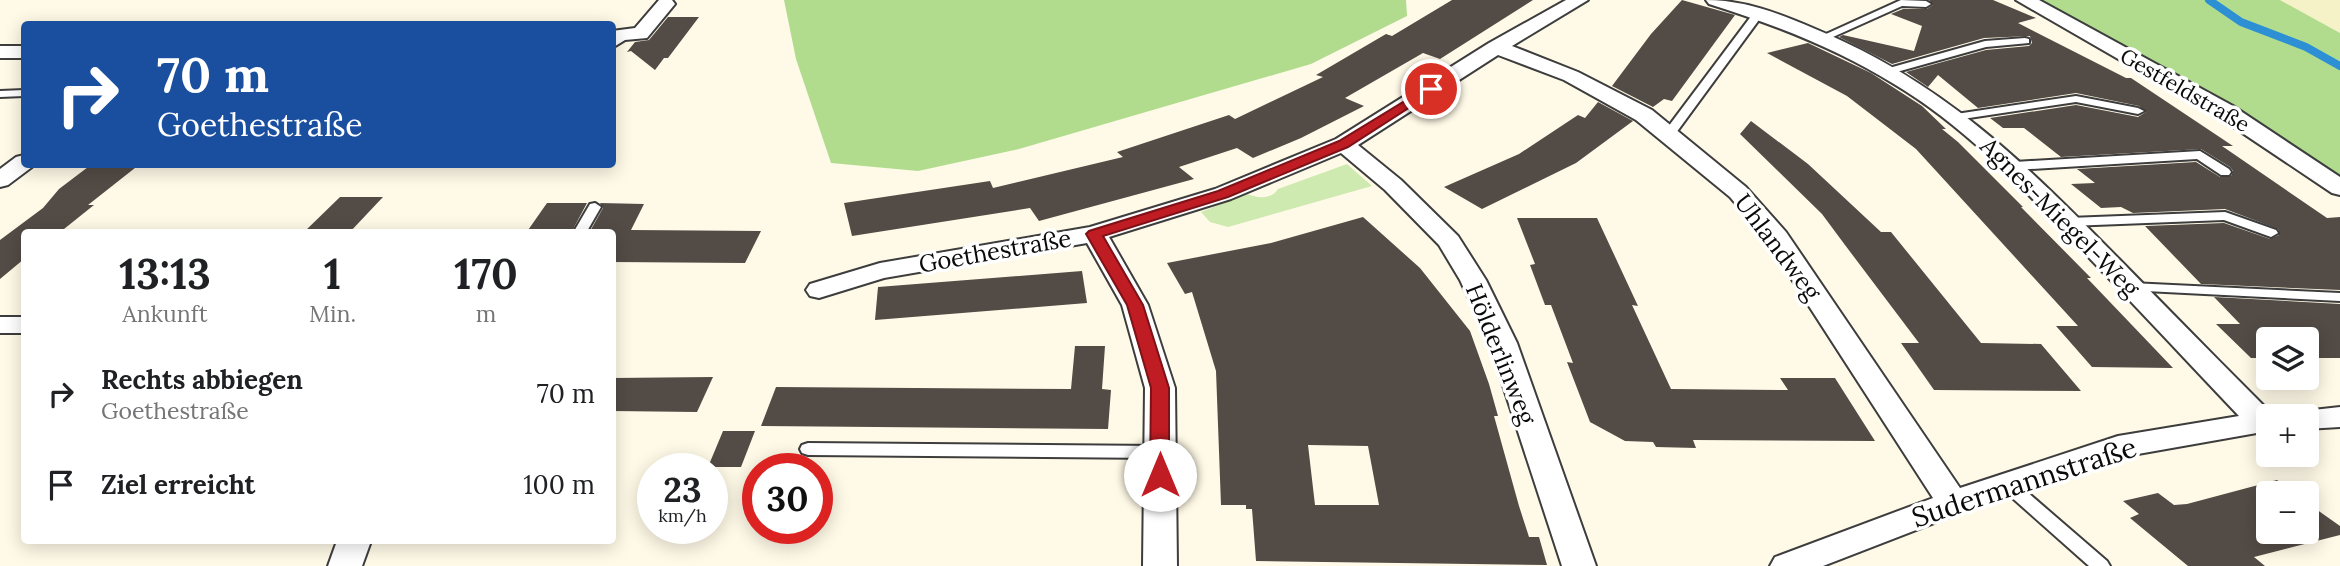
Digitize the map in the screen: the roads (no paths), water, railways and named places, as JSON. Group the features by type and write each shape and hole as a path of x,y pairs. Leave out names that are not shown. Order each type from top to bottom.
{"street":[{"name":"Goethestraße","path":"819,290 880,271 1094,234 1223,194 1344,144 1496,47 1580,0"},
{"name":"Agnes-Miegel-Weg","path":"1715,0 1759,13 1820,39 1926,94 2015,166 2256,413"},
{"name":"Gestfeldstraße","path":"2025,0 2225,111 2340,188"},
{"path":"616,37 640,34 666,4"},
{"name":"Uhlandweg","path":"1496,47 1571,76 1644,115 1738,192 1777,237 1953,502"},
{"path":"0,52 21,52"},
{"name":"Hölderlinweg","path":"1344,144 1393,186 1449,241 1473,280 1503,343 1579,566"},
{"path":"0,180 21,164"},
{"path":"1094,234 1135,305 1160,388 1160,566"},
{"path":"0,325 21,325"},
{"path":"2319,418 2340,417"},
{"name":"Sudermannstraße","path":"1787,566 1953,502 2118,447 2256,424"},
{"path":"345,566 353,544"}],"lane":[{"path":"1820,39 1900,3 1926,4"},
{"path":"1669,134 1759,13"},
{"path":"1886,72 1990,43 2025,41"},
{"path":"0,94 21,93"},
{"path":"1956,117 2076,99 2138,111"},
{"path":"2015,166 2200,155 2225,172"},
{"path":"581,229 595,206"},
{"path":"2069,222 2225,216 2271,233"},
{"path":"2131,287 2340,297"},
{"path":"808,449 1159,452"},
{"path":"2006,483 2101,566"}],"waterway":[{"path":"2209,0 2241,22 2306,47 2340,66"}]}
